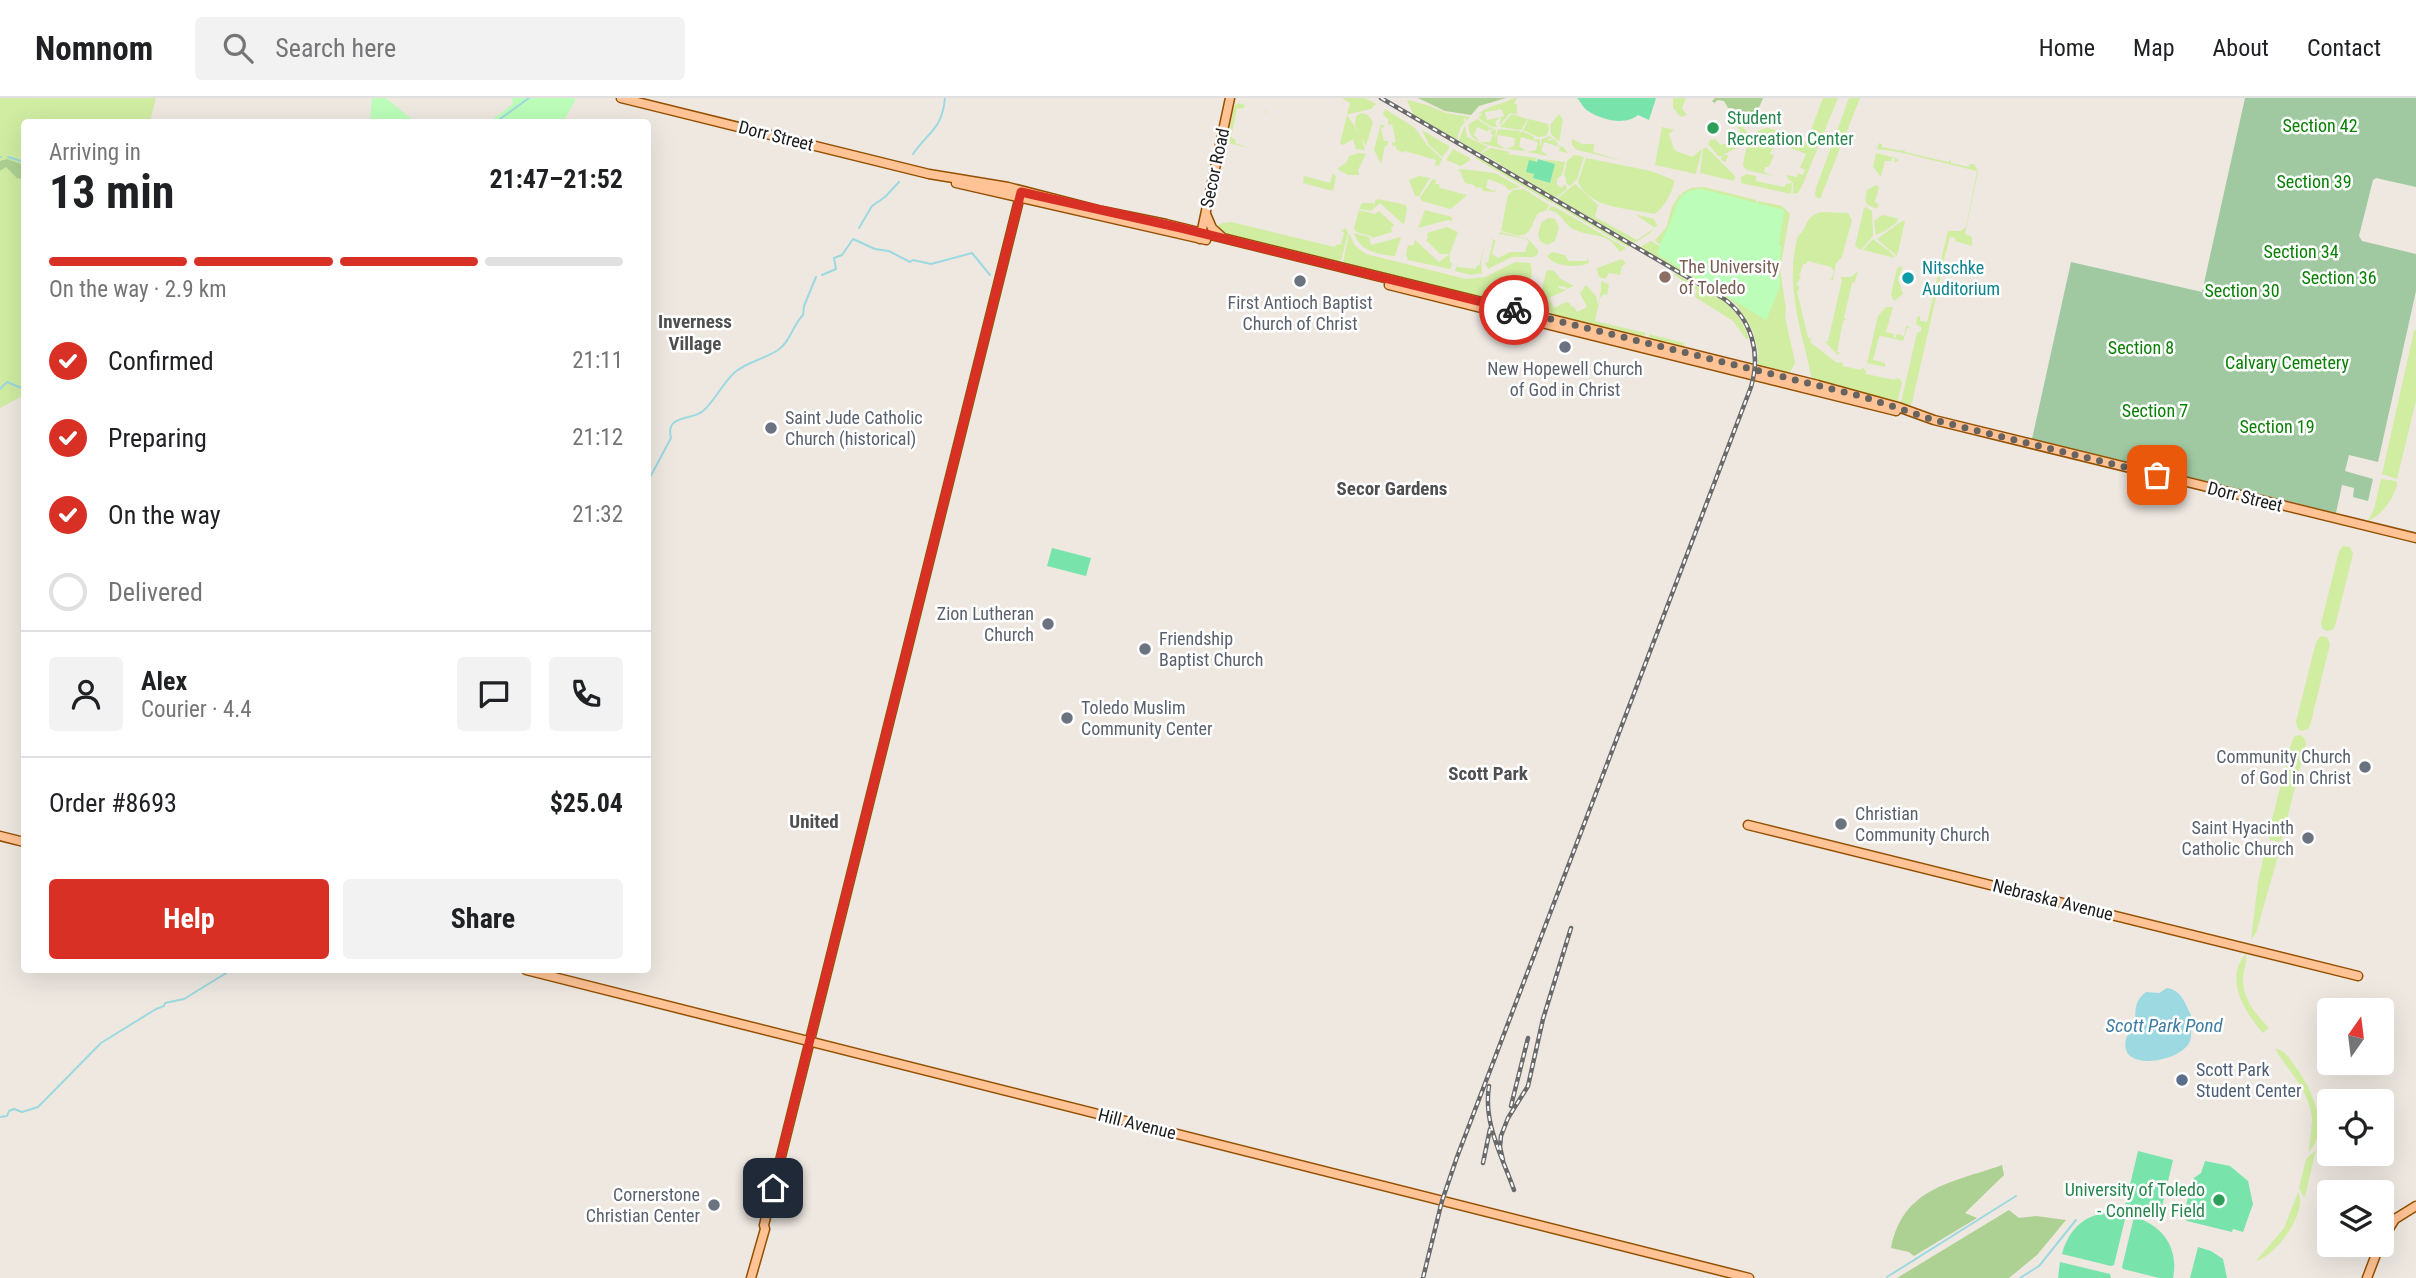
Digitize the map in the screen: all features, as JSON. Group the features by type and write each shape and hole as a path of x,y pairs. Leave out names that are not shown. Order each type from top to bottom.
{"main road":[{"name":"Dorr Street","path":"621,98 932,174 933,177 1141,218 1296,260 1429,289 1880,401 1911,413"},
{"name":"Secor Road","path":"1200,236 1230,98"},
{"path":"751,1278 760,1229 764,1225 1020,195"},
{"path":"1206,211 1212,228 1226,240"},
{"name":"Dorr Street","path":"1200,236 1226,240 1393,286 1840,398 1911,413 2416,538"},
{"path":"1393,286 1395,283 1429,289"},
{"path":"1623,343 1660,349 1661,346"},
{"path":"1858,401 1878,405 1880,401"},
{"name":"Nebraska Avenue","path":"1748,825 2358,976"},
{"path":"0,836 21,841"},
{"name":"Hill Avenue","path":"538,973 1749,1278"},
{"path":"2394,1221 2416,1206"},
{"path":"2367,1278 2375,1257"}],"green space":[{"path":"0,98 156,98 151,119 21,119 21,397 0,408"},
{"path":"372,98 386,98 411,119 370,119"},
{"path":"512,98 576,99 565,119 493,119 513,104"},
{"path":"1342,98 1365,98 1376,104 1371,109 1347,114 1350,103"},
{"path":"1418,98 1506,98 1479,106 1471,115 1445,111"},
{"path":"1517,98 1514,103 1517,105 1517,114 1510,113 1499,126 1501,117 1504,116 1502,109 1499,110 1498,107 1498,110 1485,112 1487,120 1491,119 1493,122 1492,119 1500,117 1495,122 1497,127 1492,127 1478,118 1483,110"},
{"path":"1577,98 1656,98 1649,120 1638,115 1620,121 1594,114"},
{"path":"1673,98 1686,98 1682,108 1687,115 1681,117 1673,108"},
{"path":"1715,98 1763,98 1751,126 1739,119 1740,112 1734,114 1724,101 1718,100 1714,103 1712,101"},
{"path":"1823,98 1838,98 1803,184 1798,193 1793,194 1793,183 1787,175 1803,175 1805,169 1800,168 1806,154 1790,148 1796,138 1811,142 1812,139 1806,135 1809,135"},
{"path":"1849,98 1860,98 1820,199 1815,196 1816,188"},
{"name":"Calvary Cemetery","path":"2245,98 2416,98 2416,187 2376,178 2373,180 2359,236 2362,241 2416,254 2416,291 2378,462 2349,455 2345,471 2373,479 2368,501 2353,497 2354,488 2342,485 2336,513 2032,439 2071,262 2202,292"},
{"path":"1407,100 1446,113 1470,117 1466,121 1463,119 1465,122 1460,128 1457,140 1414,116"},
{"path":"1238,103 1265,110 1245,105 1244,108 1237,109 1231,137 1236,140 1235,143 1249,148 1229,143 1227,139 1234,107"},
{"path":"1385,109 1414,127 1442,159 1439,166 1435,165 1436,160 1405,151 1403,153 1396,149 1396,145 1393,147 1392,143 1396,142 1392,124 1388,125 1388,119 1383,115"},
{"path":"1362,113 1368,115 1373,122 1366,146 1355,125 1356,116"},
{"path":"1512,114 1528,119 1521,130 1500,127"},
{"path":"1559,114 1563,120 1559,142 1551,134 1550,125"},
{"path":"1347,115 1361,136 1365,150 1356,149 1353,139 1343,145 1340,143"},
{"path":"1477,119 1493,129 1491,131 1489,128 1488,132 1477,127 1474,135 1480,142 1469,130 1469,124"},
{"path":"1529,119 1548,124 1546,136 1538,137 1523,130"},
{"path":"1733,121 1748,134 1743,148 1742,145 1723,155 1728,155 1724,162 1722,156 1718,156 1708,144 1715,139 1721,145 1736,140 1740,130"},
{"path":"1381,124 1385,126 1381,129 1388,145 1385,146 1381,164 1374,150"},
{"path":"1465,125 1467,137 1488,147 1480,153 1459,141"},
{"path":"1662,127 1674,130 1669,134 1677,151 1692,157 1702,149 1696,174 1655,165"},
{"path":"1768,128 1786,133 1788,138 1779,135 1770,154 1774,155 1764,172 1773,176 1747,170 1743,166 1752,136"},
{"path":"1494,129 1495,141 1498,129 1520,131 1519,134 1522,131 1533,136 1535,140 1540,139 1540,148 1542,139 1550,136 1553,139 1549,138 1548,141 1554,139 1558,144 1556,145 1563,147 1568,153 1559,151 1560,147 1544,142 1541,150 1548,156 1527,152 1536,150 1538,142 1521,137 1519,146 1526,151 1506,149 1514,146 1515,138 1498,135 1497,143 1505,149 1480,142 1490,142 1493,135 1490,133"},
{"path":"1422,130 1449,146 1442,157 1429,145"},
{"path":"1572,139 1582,144 1594,144 1595,141 1593,152 1624,161 1577,150 1572,145"},
{"path":"1879,143 1882,147 1904,149 1905,152 1948,162 1951,160 1951,163 1969,167 1974,164 1978,171 1965,234 1972,237 1972,246 1950,237 1942,267 1939,268 1948,231 1961,231 1966,227 1977,171 1877,149"},
{"path":"1706,147 1735,176 1734,181 1700,173 1703,149"},
{"path":"1491,148 1510,152 1507,154 1537,158 1533,178 1549,183 1555,164 1540,159 1565,162 1557,184 1561,188 1565,184 1567,189 1556,198 1481,153"},
{"path":"1453,149 1470,160 1461,166 1446,160"},
{"path":"1876,153 1896,158 1899,161 1894,162 1895,159 1892,158 1891,161 1885,161 1881,177 1873,167"},
{"path":"1366,154 1358,170 1359,175 1348,175 1337,169 1347,162 1349,156"},
{"path":"1574,155 1584,157 1577,179 1570,186 1564,175 1567,161"},
{"path":"1478,156 1554,200 1552,203 1475,158"},
{"path":"1586,158 1651,171 1674,180 1672,189 1664,204 1654,214 1611,206 1591,198 1578,182"},
{"path":"7,159 21,164 21,179 6,167 0,171 0,161"},
{"path":"1538,159 1555,164 1550,183 1533,178 1534,174 1526,172 1529,160 1537,162"},
{"path":"1461,169 1495,173 1520,187 1509,190 1504,185 1488,179 1486,188 1494,191 1496,189 1495,192 1483,191 1481,187 1476,188 1465,183 1460,171 1457,171"},
{"path":"1333,173 1336,177 1333,191 1303,183 1304,176 1330,183"},
{"path":"1746,174 1756,176 1756,181 1784,187 1792,183 1791,194 1741,183 1741,177"},
{"path":"1419,176 1430,178 1419,196 1415,196 1409,180"},
{"path":"1433,179 1440,188 1467,195 1451,209 1422,201 1420,197"},
{"path":"1575,184 1598,205 1595,217 1637,240 1655,228 1634,243 1558,198"},
{"path":"1876,185 1879,187 1875,202 1878,204 1877,209 1865,201 1867,190"},
{"path":"1704,187 1756,200 1756,203 1758,201 1782,206 1790,214 1780,269 1785,317 1795,362 1793,368 1785,373 1758,367 1758,351 1753,331 1736,304 1640,247 1651,241 1667,247 1655,240 1666,228 1672,207 1680,194 1682,196 1682,193 1691,188"},
{"path":"1524,189 1549,205 1546,211 1538,214 1530,230 1523,235 1501,231 1508,195 1513,190"},
{"path":"1702,189 1784,210 1779,245 1780,287 1766,320 1657,254 1681,197 1693,190"},
{"path":"1378,199 1406,205 1404,225 1380,203 1371,211 1359,209 1362,203 1373,203 1374,206"},
{"path":"1555,201 1631,245 1628,247 1553,203"},
{"path":"1551,206 1626,248 1620,252 1605,238 1571,228 1557,213 1548,210"},
{"path":"1866,207 1872,211 1873,236 1861,250 1855,246"},
{"path":"1359,210 1375,214 1379,211 1394,225 1392,232 1372,238 1356,232 1354,228"},
{"path":"1425,210 1452,217 1452,221 1418,228"},
{"path":"1821,212 1848,213 1852,220 1842,257 1836,263 1833,280 1829,279 1834,271 1831,267 1808,261 1803,264 1799,276 1801,277 1796,285 1799,286 1797,291 1808,338 1837,363 1842,362 1843,366 1861,370 1862,367 1866,374 1900,379 1902,383 1897,403 1812,379 1796,308 1793,272 1798,236 1811,217"},
{"path":"1635,214 1654,219 1657,226 1655,228"},
{"path":"1882,215 1898,218 1897,222 1876,235 1874,221"},
{"path":"1548,218 1555,219 1559,227 1555,241 1547,245 1540,241 1538,235 1541,223"},
{"path":"1905,221 1897,256 1877,239"},
{"path":"1231,222 1335,247 1341,244 1344,233 1341,231 1346,228 1348,233 1339,261 1343,263 1349,233 1355,246 1366,254 1466,279 1485,277 1515,262 1530,263 1531,279 1527,292 1517,305 1521,305 1516,307 1267,245 1269,244 1224,233 1215,227"},
{"path":"1447,227 1458,232 1450,254 1440,254 1426,240 1427,233"},
{"path":"1500,232 1528,239 1538,250 1538,254 1533,257 1512,257 1488,269 1485,263 1488,262 1493,241 1491,239 1498,241 1495,241 1492,254 1498,258 1510,252 1525,252 1529,241 1500,234 1499,236"},
{"path":"1354,233 1369,237 1371,245 1401,237 1395,256 1392,256 1364,247"},
{"path":"1873,239 1890,252 1895,258 1863,250"},
{"path":"1415,240 1439,262 1450,254 1450,269 1408,260 1406,254 1408,245 1413,246"},
{"path":"1485,243 1482,273 1471,275 1455,271 1457,264 1457,267 1476,269"},
{"path":"1552,252 1565,255 1569,261 1587,261 1588,258 1589,263 1573,266 1560,264 1547,256"},
{"path":"1622,259 1626,264 1622,266 1620,275 1609,273 1605,279 1599,277 1597,268"},
{"path":"1903,266 1898,279 1903,294 1894,301 1891,295 1897,268"},
{"path":"1549,270 1574,286 1567,289 1558,286 1566,290 1549,298 1554,308 1566,302 1577,312 1587,307 1580,293 1586,285 1596,296 1598,305 1601,282 1604,281 1609,284 1607,295 1604,294 1600,298 1595,321 1646,333 1643,338 1578,322 1543,310 1539,301 1546,272"},
{"path":"1858,271 1855,282 1852,283 1838,355 1825,342 1828,341 1842,280 1840,277 1851,277"},
{"path":"1939,271 1941,275 1912,403 1909,407 1903,406 1901,402 1917,333 1921,331 1921,327 1916,324 1917,317 1920,316 1920,321 1927,322"},
{"path":"1675,273 1719,297 1741,321 1749,339 1746,339 1733,321 1695,297 1697,290 1674,275"},
{"path":"1886,307 1893,307 1886,332 1894,334 1895,338 1897,334 1904,336 1906,326 1911,327 1907,328 1903,341 1879,337 1873,360 1885,363 1885,367 1867,363 1878,316"},
{"path":"2416,329 2416,401 2397,479 2382,474"},
{"path":"1649,334 1684,343 1684,347 1649,340"},
{"path":"2381,479 2396,481 2397,485 2386,506 2368,521 2374,509"},
{"path":"2343,546 2350,547 2353,554 2335,626 2326,631 2321,623 2339,551"},
{"path":"1052,548 1091,558 1086,576 1047,566"},
{"path":"2321,636 2327,637 2330,644 2310,726 2301,731 2296,722 2316,642"},
{"path":"2301,735 2306,744 2282,839 2279,842 2270,840 2268,835 2292,741 2295,736"},
{"path":"2270,843 2278,845 2280,849 2256,933 2251,940 2258,882 2266,846"},
{"path":"2246,954 2243,985 2254,1011 2269,1028 2263,1033 2239,995 2237,974 2239,964"},
{"path":"2275,1049 2289,1057 2307,1085 2316,1108 2317,1135 2309,1152 2312,1118 2303,1090"},
{"path":"2316,1150 2304,1197 2299,1188 2306,1159"},
{"path":"2138,1151 2173,1160 2160,1215 2125,1206"},
{"name":"University of Toledo - Connelly Field","path":"2205,1161 2230,1166 2248,1181 2253,1204 2243,1232 2233,1229 2232,1232 2187,1221 2183,1215 2194,1178 2201,1173"},
{"path":"2002,1165 2004,1175 1965,1213 1977,1218 1914,1256 1909,1252 1891,1248 1897,1228 1906,1212 1918,1200 1948,1183"},
{"path":"2298,1192 2299,1210 2295,1221 2281,1242 2264,1258 2256,1261 2284,1228"},
{"path":"2009,1210 2019,1218 2036,1216 2066,1220 2037,1255 2009,1278 1897,1278"},
{"path":"2104,1213 2126,1215 2114,1265 2062,1254 2072,1232 2082,1222"},
{"path":"2134,1217 2153,1226 2167,1239 2174,1257 2173,1278 2159,1278 2123,1269"},
{"path":"2198,1247 2223,1259 2227,1278 2190,1278"},
{"path":"2060,1262 2110,1274 2111,1278 2058,1278"}],"water":[{"name":"Scott Park Pond","path":"2167,988 2178,993 2190,1013 2192,1019 2189,1043 2183,1050 2162,1059 2150,1061 2131,1056 2126,1049 2126,1039 2137,1028 2135,1012 2139,999 2146,992 2159,993"}],"waterway":[{"path":"500,119 529,98"},
{"path":"913,154 938,123 945,98"},
{"path":"8,157 21,161"},
{"path":"859,228 872,206 899,182"},
{"path":"822,275 836,269 834,258 842,255 853,239 875,249 889,251 910,262 913,260 931,264 972,253 990,275"},
{"path":"651,475 671,438 670,430 675,422 703,411 734,373 773,353 786,342 803,315 816,277"},
{"path":"0,389 7,382 21,388"},
{"path":"0,1117 7,1116 9,1111 14,1109 22,1112 38,1107 101,1043 165,1003 184,999 226,973"},
{"path":"1887,1277 2016,1196"},
{"path":"2020,1278 2039,1266 2076,1220"}],"railway":[{"path":"1381,98 1723,298 1733,306 1747,326 1752,338 1755,362 1751,387 1457,1157 1442,1201 1423,1278"},
{"path":"1503,1160 1501,1136 1508,1118 1528,1086 1543,1019 1571,928"},
{"path":"1511,1106 1528,1038"},
{"path":"1489,1086 1491,1126 1514,1190"},
{"path":"1483,1163 1490,1129"}],"way so far":[{"path":"1514,310 1864,397 1934,420 2157,475"}],"place":[{"name":"Student Recreation Center","path":"1713,128"},
{"name":"The University of Toledo","path":"1665,277"},
{"name":"Nitschke Auditorium","path":"1908,278"},
{"name":"First Antioch Baptist Church of Christ","path":"1300,281"},
{"name":"New Hopewell Church of God in Christ","path":"1565,347"},
{"name":"Saint Jude Catholic Church (historical)","path":"771,428"},
{"name":"Zion Lutheran Church","path":"1048,624"},
{"name":"Friendship Baptist Church","path":"1145,649"},
{"name":"Toledo Muslim Community Center","path":"1067,718"},
{"name":"Community Church of God in Christ","path":"2365,767"},
{"name":"Christian Community Church","path":"1841,824"},
{"name":"Saint Hyacinth Catholic Church","path":"2308,838"},
{"name":"Scott Park Student Center","path":"2182,1080"},
{"name":"University of Toledo - Connelly Field","path":"2219,1200"},
{"name":"Cornerstone Christian Center","path":"714,1205"}],"district":[{"name":"Inverness Village","path":"695,332"},
{"name":"Secor Gardens","path":"1392,488"},
{"name":"Scott Park","path":"1488,773"},
{"name":"United","path":"814,821"}],"route":[{"path":"773,1188 1021,192 1119,213 1514,310"}],"park label":[{"name":"Section 42","path":"2320,126"},
{"name":"Section 39","path":"2314,182"},
{"name":"Section 34","path":"2301,252"},
{"name":"Section 36","path":"2339,278"},
{"name":"Section 30","path":"2242,291"},
{"name":"Section 8","path":"2141,348"},
{"name":"Section 7","path":"2155,411"},
{"name":"Section 19","path":"2277,427"}]}
